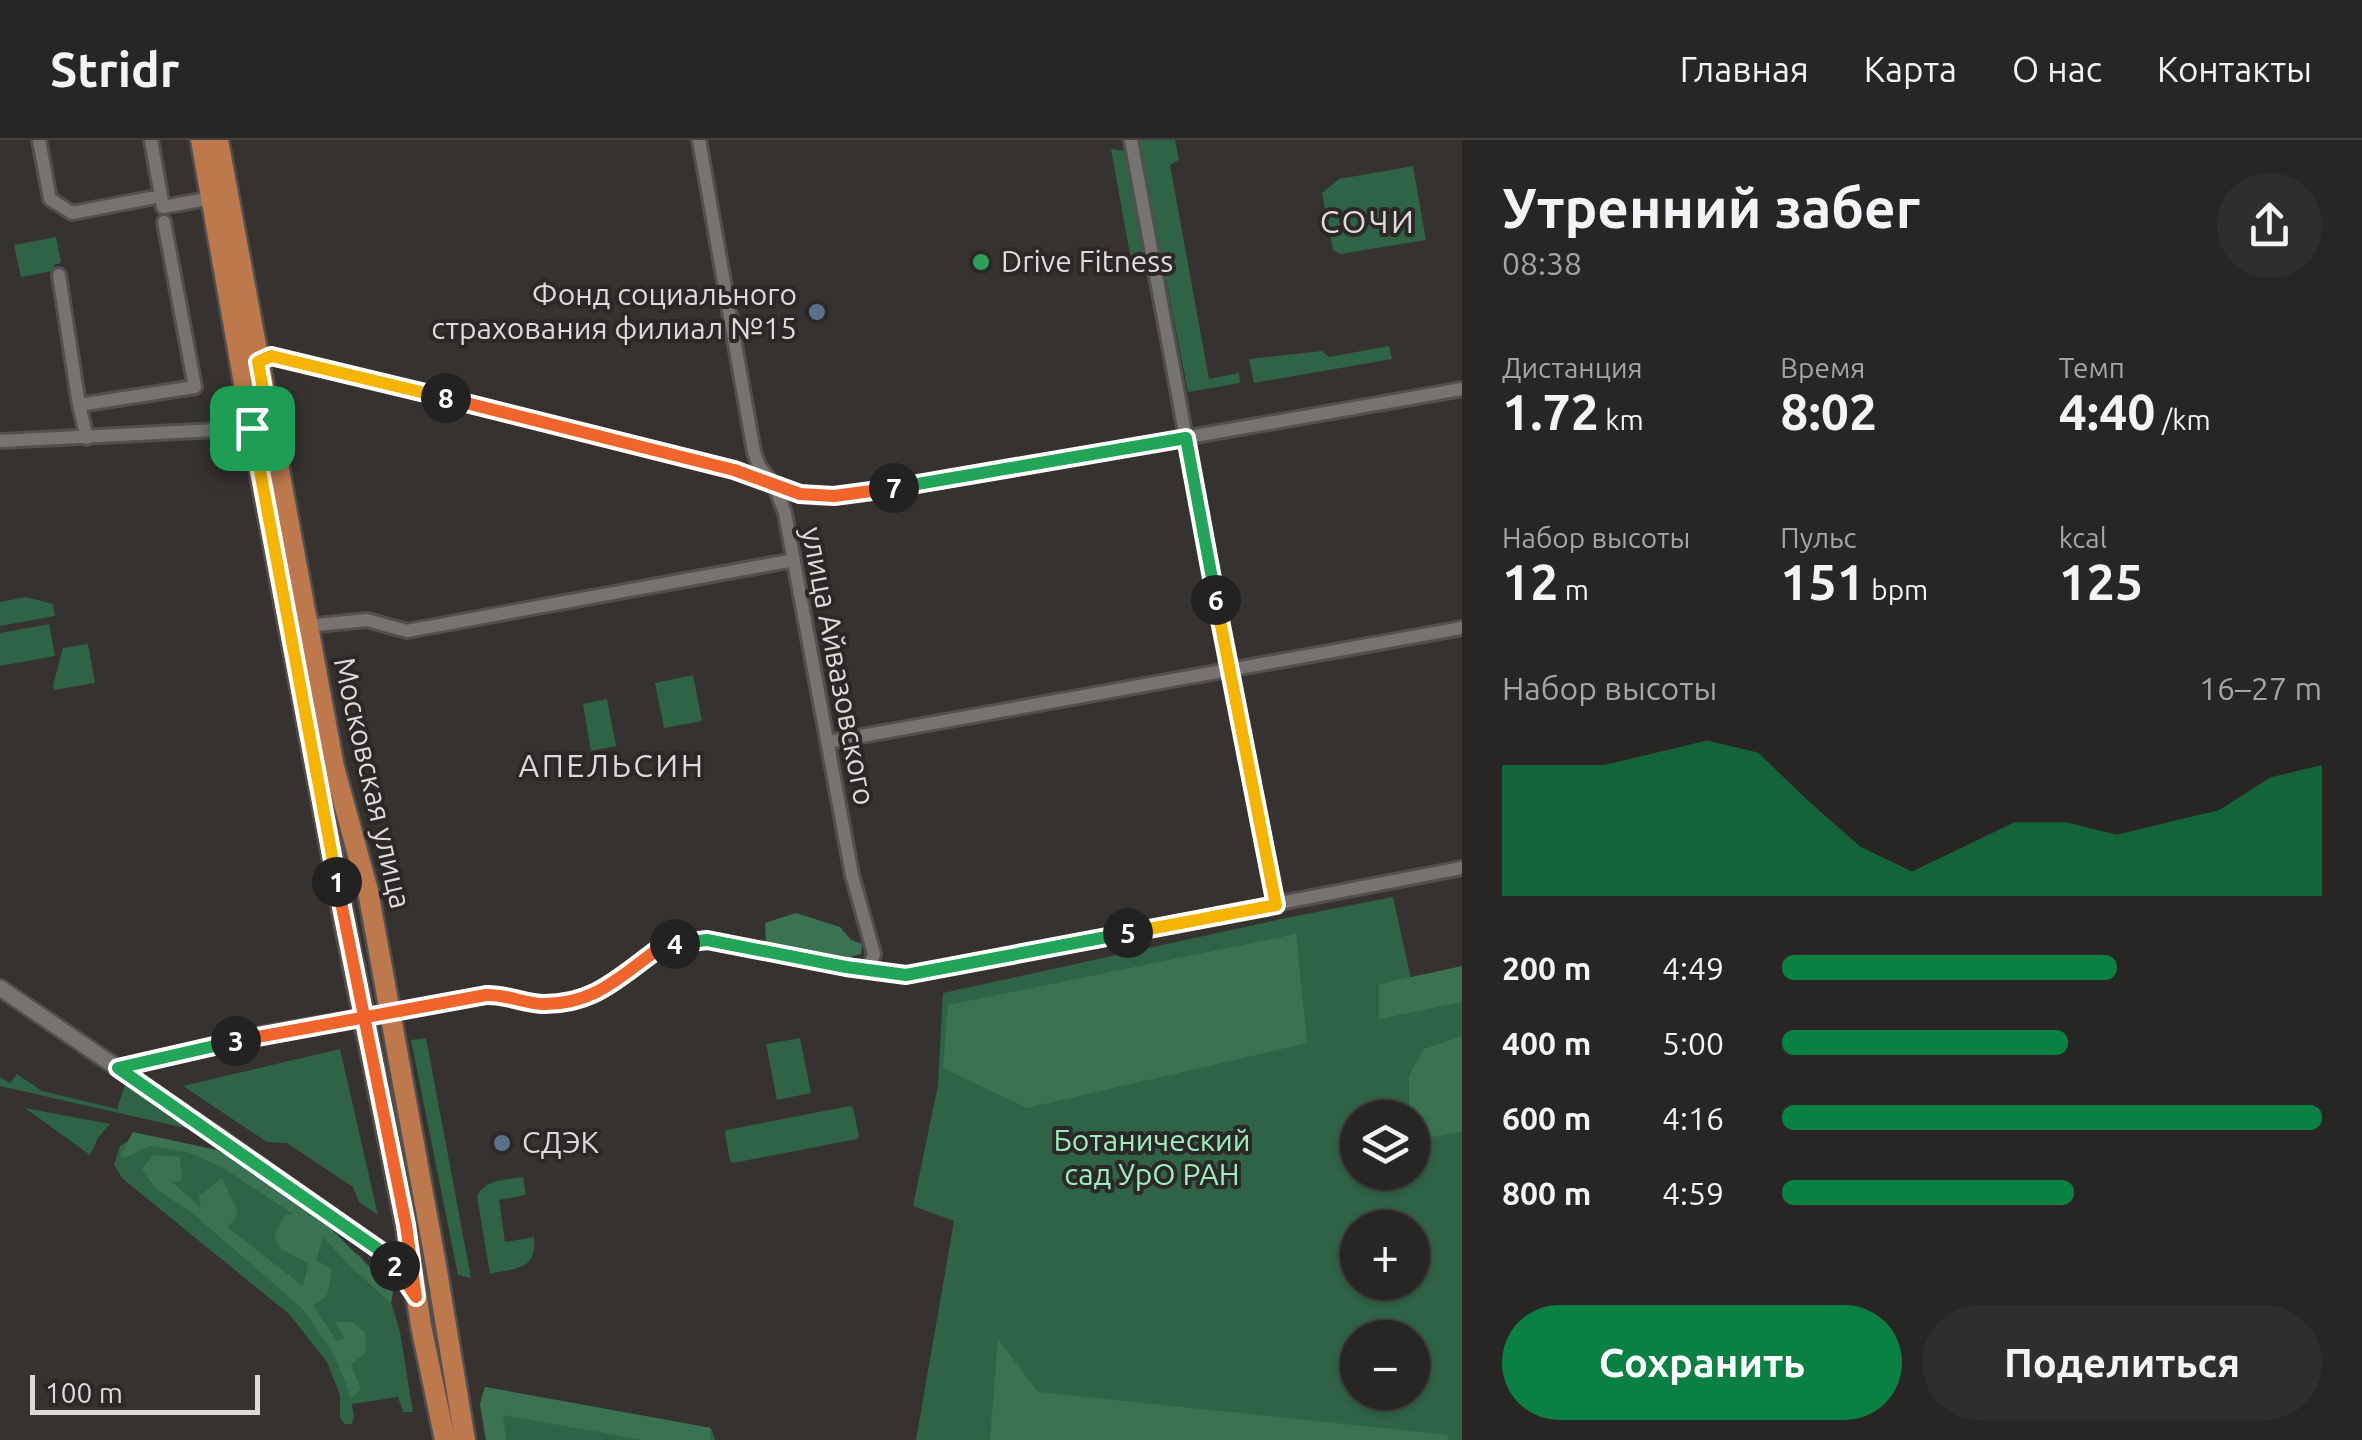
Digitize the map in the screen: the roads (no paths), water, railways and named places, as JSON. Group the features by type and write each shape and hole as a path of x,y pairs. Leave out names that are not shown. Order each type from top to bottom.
{"main road":[{"name":"Московская улица","path":"201,140 250,364"},
{"name":"Московская улица","path":"218,140 261,427 364,1016 445,1440"},
{"name":"Московская улица","path":"261,427 307,626 340,797 368,891 465,1440"}],"street":[{"path":"38,140 50,199 72,213 126,206 161,196"},
{"path":"150,140 164,208 212,198"},
{"name":"улица Айвазовского","path":"699,140 754,452 759,466 775,486 785,513 852,875 874,954 869,969"},
{"path":"1131,140 1276,905"},
{"path":"80,405 195,388 164,222"},
{"path":"60,275 87,438"},
{"path":"250,364 271,356 290,360 734,470 812,496 864,492 1462,388"},
{"path":"0,440 261,427"},
{"path":"307,626 366,620 407,631 794,560"},
{"path":"828,742 1462,628"},
{"path":"118,1068 264,1034 496,994 532,1003 574,1002 593,996 661,947 707,940 906,975 1462,868"},
{"path":"0,988 388,1256 416,1297 442,1297"}],"place":[{"name":"Drive Fitness","path":"981,262"},
{"name":"Фонд социального страхования филиал №15","path":"817,312"},
{"name":"СДЭК","path":"502,1143"}],"district":[{"name":"СОЧИ","path":"1368,222"},
{"name":"АПЕЛЬСИН","path":"612,766"}],"park label":[{"name":"Ботанический сад УрО РАН","path":"1152,1158"}]}
